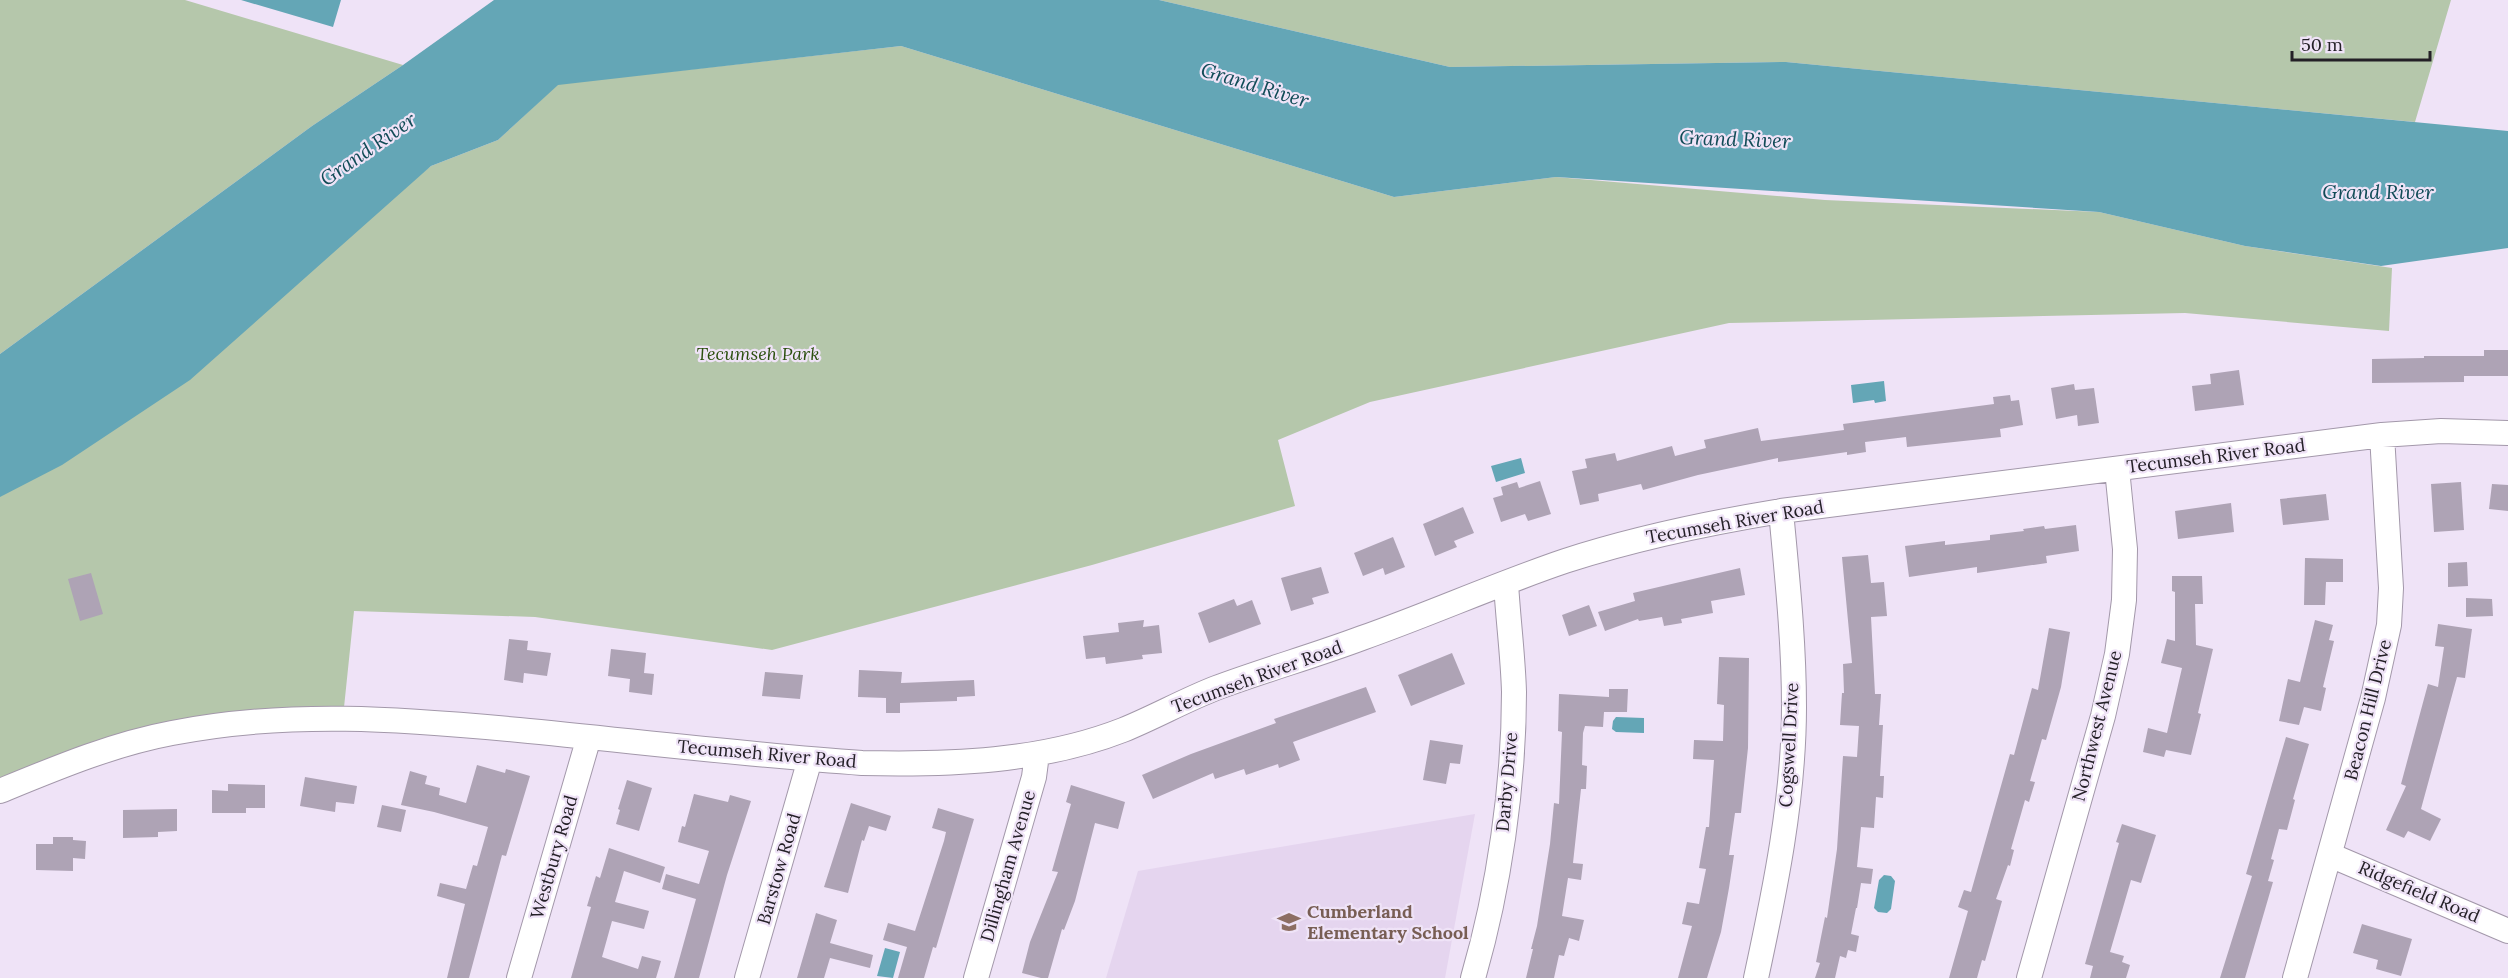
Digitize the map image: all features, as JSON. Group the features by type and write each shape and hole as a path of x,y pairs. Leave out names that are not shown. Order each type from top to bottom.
{"street":[{"name":"Tecumseh River Road","path":"0,790 120,746 171,733 236,723 298,718 401,719 810,759 918,765 1037,754 1123,730 1215,689 1363,638 1506,583 1648,536 1781,511 2382,435 2441,431 2508,433"},
{"name":"Beacon Hill Drive","path":"2295,978 2373,698 2389,625 2391,588 2382,435"},
{"name":"Northwest Avenue","path":"2030,978 2103,716 2117,654 2124,600 2125,549 2117,469"},
{"name":"Cogswell Drive","path":"1756,978 1768,919 1791,773 1794,708 1792,644 1781,511"},
{"name":"Darby Drive","path":"1473,978 1490,908 1510,776 1514,692 1506,583"},
{"name":"Westbury Road","path":"519,978 589,736"},
{"name":"Dillingham Avenue","path":"976,978 1034,777 1037,754"},
{"name":"Barstow Road","path":"747,978 810,759"},
{"name":"Ridgefield Road","path":"2330,855 2508,931"}],"shaded area":[{"name":"Cumberland Elementary School","path":"1475,814 1445,978 1106,978 1138,871"}],"green space":[{"path":"0,0 185,0 403,65 312,126 0,354"},
{"path":"1159,0 2451,0 2415,122 1786,62 1450,67"},
{"name":"Tecumseh Park","path":"901,46 1394,197 1556,177 1825,200 2099,212 2245,246 2392,268 2389,331 2185,313 1729,323 1370,402 1278,440 1295,506 1092,565 772,650 535,617 354,611 343,717 236,723 0,791 0,495 431,166 498,140 558,84"}],"water":[{"path":"241,0 341,0 333,27"},
{"name":"Grand River","path":"494,0 1159,0 1450,67 1786,62 2508,131 2508,248 2381,266 2245,246 2099,212 1556,177 1394,197 901,46 558,85 498,140 431,166 190,380 62,465 0,497 0,354 312,126"},
{"path":"1884,381 1886,401 1853,403 1851,385"},
{"path":"1521,458 1525,473 1496,482 1491,466"},
{"path":"1616,717 1644,718 1644,733 1616,732 1612,729"},
{"path":"1884,875 1891,876 1895,881 1891,909 1887,913 1878,912 1874,908 1879,880"},
{"path":"885,948 900,952 893,978 877,976"}],"building":[{"path":"2484,350 2508,350 2508,376 2464,376 2464,382 2372,383 2372,359 2484,356"},
{"path":"2239,370 2244,405 2195,411 2192,386 2211,384 2210,374"},
{"path":"2074,384 2075,390 2094,388 2099,423 2078,426 2077,415 2056,419 2051,388"},
{"path":"2010,395 2011,401 2019,400 2023,425 2000,429 2001,437 1907,447 1906,437 1865,442 1866,452 1847,455 1847,452 1778,462 1778,458 1698,475 1643,490 1641,484 1598,494 1599,501 1580,505 1572,471 1587,468 1585,459 1615,453 1617,461 1672,446 1675,456 1706,448 1704,440 1758,428 1761,441 1844,430 1843,424 1994,404 1993,397"},
{"path":"1540,481 1551,514 1528,521 1525,514 1501,522 1493,498 1503,495 1501,487 1517,482 1519,488"},
{"path":"2461,482 2464,530 2434,532 2431,484"},
{"path":"2492,484 2508,485 2508,511 2489,509"},
{"path":"2326,494 2329,520 2283,525 2280,499"},
{"path":"2231,503 2234,532 2178,539 2175,511"},
{"path":"1463,507 1474,533 1454,541 1457,547 1435,556 1423,524"},
{"path":"2076,525 2079,551 2046,556 2047,563 1977,573 1977,567 1909,577 1905,546 1945,541 1945,545 1990,540 1990,535 2024,531 2023,529"},
{"path":"1393,537 1405,567 1385,575 1383,568 1363,576 1354,553"},
{"path":"1868,555 1871,583 1884,582 1887,616 1871,617 1875,694 1881,694 1879,725 1883,725 1880,776 1884,776 1883,798 1876,797 1874,828 1861,827 1857,867 1873,869 1871,884 1861,883 1851,934 1859,936 1856,952 1848,950 1846,958 1840,956 1835,978 1815,978 1820,963 1816,962 1825,917 1827,918 1837,849 1843,756 1857,757 1859,726 1840,725 1842,693 1844,693 1843,664 1852,663 1842,557"},
{"path":"2305,558 2343,559 2343,582 2326,582 2325,605 2304,605"},
{"path":"2467,562 2468,586 2448,587 2448,563"},
{"path":"1321,567 1329,593 1312,598 1314,604 1291,611 1281,578"},
{"path":"1740,568 1745,595 1711,601 1713,613 1681,619 1682,623 1664,626 1662,617 1639,621 1638,619 1605,631 1598,612 1635,601 1633,593"},
{"path":"91,573 103,614 80,621 68,579"},
{"path":"2172,576 2202,576 2203,604 2195,604 2196,645 2213,649 2191,755 2166,750 2164,757 2143,752 2148,728 2167,733 2182,668 2161,663 2167,639 2175,641 2175,592 2172,591"},
{"path":"2466,598 2492,599 2493,616 2466,617"},
{"path":"1234,599 1237,606 1252,600 1261,624 1209,643 1198,613"},
{"path":"1589,605 1597,626 1569,636 1562,615"},
{"path":"1144,620 1143,627 1159,625 1162,653 1142,655 1143,659 1106,664 1105,657 1086,659 1083,636 1119,632 1118,623"},
{"path":"2315,620 2333,625 2329,640 2334,641 2323,687 2326,688 2321,711 2304,707 2299,725 2279,721 2288,679 2300,682"},
{"path":"2438,624 2472,629 2465,678 2457,677 2421,809 2441,819 2430,841 2408,831 2404,838 2386,830 2406,786 2401,784 2428,684 2438,687 2444,647 2435,646"},
{"path":"2049,628 2070,632 2061,687 2046,740 2042,739 2030,781 2035,782 2029,802 2025,800 2011,849 2014,850 2010,866 2008,865 1996,899 2002,901 1985,961 1982,960 1977,978 1949,978 1968,911 1958,907 1964,890 1971,892 2010,754 2014,755 2032,688 2038,690"},
{"path":"509,639 528,641 527,650 551,653 547,676 524,673 523,683 504,680"},
{"path":"611,649 646,653 644,673 654,674 652,695 629,692 630,679 608,676"},
{"path":"1452,653 1465,684 1411,706 1398,675"},
{"path":"1719,657 1749,658 1748,748 1741,813 1735,813 1729,855 1734,855 1729,888 1721,932 1707,978 1678,978 1692,926 1682,924 1687,902 1699,904 1706,869 1699,868 1706,827 1709,827 1714,760 1693,759 1694,740 1723,741 1724,705 1717,704"},
{"path":"859,670 902,672 901,683 974,680 975,696 957,697 957,701 900,703 900,713 886,713 886,698 858,697"},
{"path":"765,672 803,675 800,699 762,696"},
{"path":"1366,687 1376,712 1293,742 1300,760 1279,768 1278,764 1246,775 1244,769 1215,779 1213,773 1153,799 1142,775 1191,754 1276,723 1274,719"},
{"path":"1609,689 1628,689 1627,712 1604,712 1603,727 1585,726 1583,733 1582,765 1587,766 1586,789 1581,789 1573,863 1583,864 1581,880 1568,878 1562,916 1584,920 1579,941 1569,938 1564,956 1559,955 1554,978 1526,978 1537,926 1554,803 1559,804 1562,732 1558,731 1559,694 1609,697"},
{"path":"2286,737 2309,744 2293,799 2295,800 2287,830 2279,829 2271,859 2274,860 2268,881 2273,882 2245,978 2220,978 2252,876 2246,874"},
{"path":"1430,740 1463,745 1460,764 1450,763 1446,784 1423,780"},
{"path":"477,765 505,773 506,769 530,776 506,856 502,855 469,978 447,978 465,904 437,896 440,883 466,889 473,865 477,866 488,827 401,805 410,771 427,776 425,784 440,788 439,795 466,803"},
{"path":"305,777 357,786 354,804 336,802 335,812 300,806"},
{"path":"627,780 652,788 639,831 616,824"},
{"path":"228,784 265,785 265,808 246,808 246,813 212,813 212,790 228,791"},
{"path":"1071,785 1125,802 1118,829 1095,823 1075,901 1064,930 1062,929 1048,978 1041,978 1022,973 1030,942 1058,872 1052,871 1071,804 1066,802"},
{"path":"694,794 728,802 730,795 751,801 727,875 699,978 674,978 696,899 662,889 666,874 699,884 709,851 678,842 682,826 685,827"},
{"path":"851,803 891,816 886,831 869,826 864,841 862,840 848,893 824,887"},
{"path":"382,805 406,810 401,832 377,827"},
{"path":"938,808 974,819 936,948 933,947 924,978 898,978 907,947 883,940 888,923 915,931 946,832 932,828"},
{"path":"177,809 177,831 158,832 158,837 123,838 123,810"},
{"path":"2122,824 2156,835 2141,883 2131,880 2110,952 2124,956 2122,962 2130,965 2126,978 2090,978 2093,966 2085,964 2119,843 2116,842"},
{"path":"53,837 73,837 73,840 86,841 85,859 73,858 73,871 36,870 36,844 53,844"},
{"path":"609,848 665,867 660,883 624,871 615,902 649,911 644,929 612,921 602,957 638,969 642,956 661,961 656,978 571,978 591,907 587,906 596,876 600,878"},
{"path":"816,913 837,920 830,943 873,955 870,968 830,958 824,978 797,978"},
{"path":"2362,924 2412,939 2401,976 2376,969 2378,960 2353,953"}],"place":[{"name":"Cumberland Elementary School","path":"1289,922"}]}
